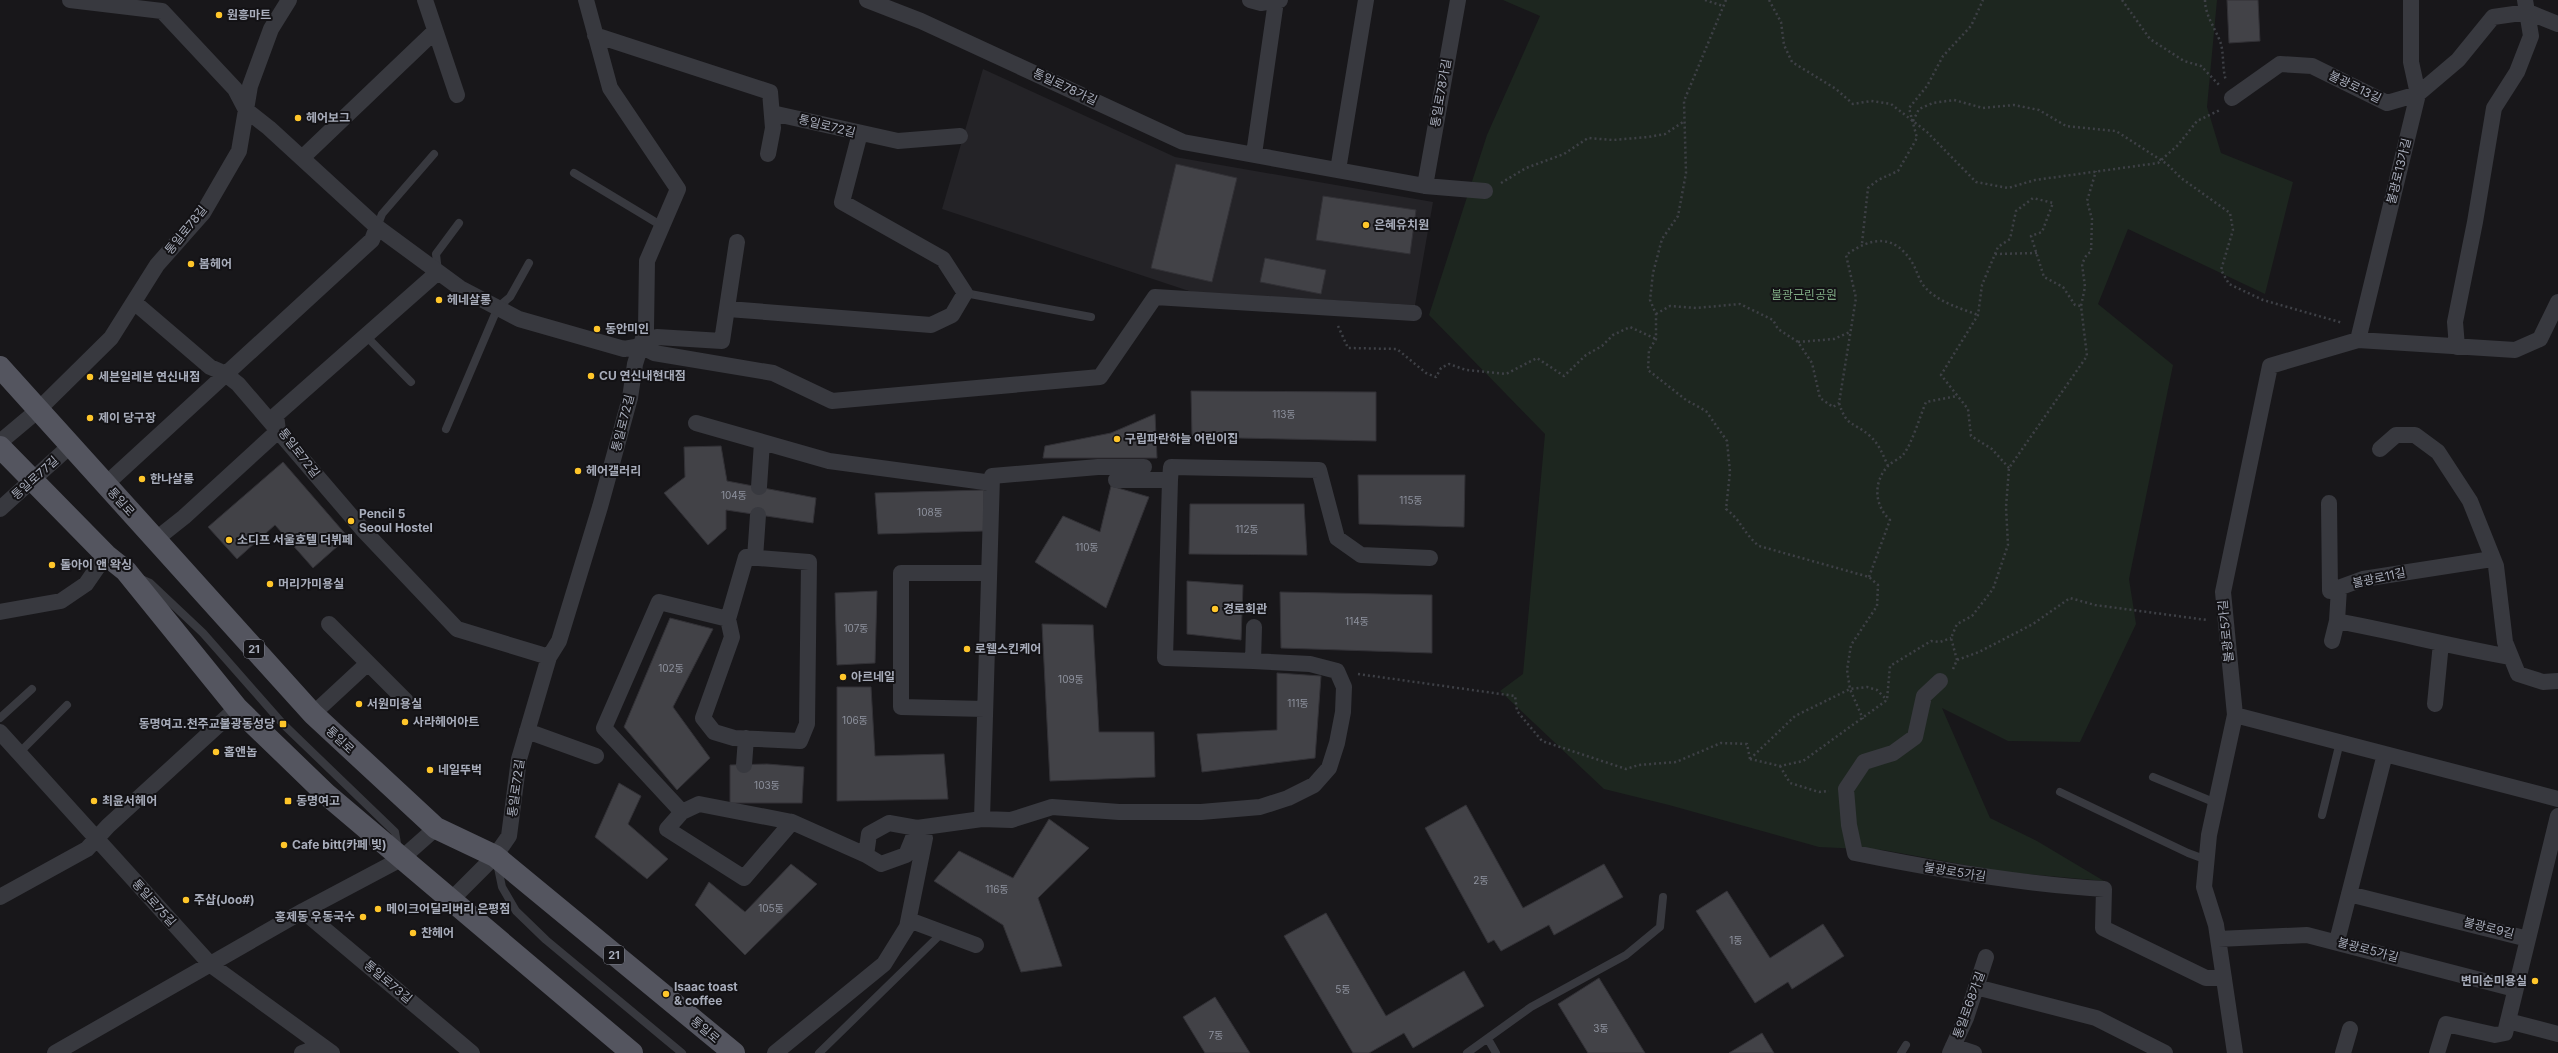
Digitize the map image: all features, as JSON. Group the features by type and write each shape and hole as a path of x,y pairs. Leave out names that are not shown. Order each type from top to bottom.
{"main road":[{"name":"통일로","path":"0,367 37,411 313,714 436,828 495,856 734,1053"},
{"path":"0,447 106,555 126,571 237,708 326,794 632,1053"}],"street":[{"path":"70,0 148,4 162,11 185,32 235,89 246,110 302,158 377,227 460,288 519,319 624,349 641,346 657,337 722,341 737,242"},
{"name":"통일로78길","path":"0,442 37,411 111,338 157,265 202,213 239,151 250,86 271,29 289,0"},
{"path":"425,0 457,95"},
{"name":"통일로72길","path":"452,900 495,856 509,836 519,759 549,657 559,641 600,507 630,398 635,364 646,329 647,261 678,189 610,88 586,0"},
{"path":"1250,0 1261,3 1278,0 1254,154"},
{"path":"1338,170 1366,0"},
{"name":"통일로78가길","path":"1425,186 1458,0"},
{"name":"불광로13가길","path":"2360,334 2418,94 2411,62 2411,0"},
{"name":"통일로78가길","path":"877,2 1183,142 1425,186 1485,191"},
{"path":"2457,348 2455,322 2475,222 2494,108 2517,72 2531,36 2527,6"},
{"name":"불광로13길","path":"2232,98 2280,64 2312,66 2387,103 2418,94 2458,60 2493,17 2527,6 2558,24"},
{"path":"302,158 435,31"},
{"path":"595,35 770,92 773,128 768,154"},
{"name":"통일로72길","path":"772,113 860,132 842,202 943,259 965,293"},
{"path":"860,132 898,141 960,136"},
{"path":"105,485 224,373 372,240 377,227"},
{"name":"통일로72길","path":"438,272 276,415 278,431 364,531 457,629 549,657"},
{"path":"728,308 931,325 952,315 965,293"},
{"path":"641,346 654,353 773,373 832,401 1100,377 1155,297 1414,313"},
{"path":"134,302 210,367 224,373 238,384 278,431 184,517 155,540"},
{"path":"2360,334 2457,348 2515,350 2540,339 2558,302"},
{"name":"불광로5가길","path":"2235,1053 2216,925 2204,887 2206,860 2216,803 2235,715 2223,592 2270,366 2360,334"},
{"path":"696,423 829,461 992,483"},
{"path":"2380,449 2396,435 2415,435 2438,452 2470,501 2496,566 2505,642 2518,674 2543,682 2558,681"},
{"path":"759,487 762,442"},
{"name":"통일로77길","path":"0,509 70,446"},
{"path":"982,819 992,476 1098,467 1144,467"},
{"path":"866,855 869,834 889,823 917,828 982,819 1011,820 1052,806 1119,812 1201,812 1260,806 1288,798 1314,785 1329,768 1337,743 1343,712 1344,687 1337,671 1310,664 1165,658 1171,467 1319,470 1337,538 1361,555 1430,558"},
{"path":"1116,480 1170,480"},
{"name":"불광로11길","path":"2329,503 2330,591 2363,579 2492,559"},
{"path":"756,558 758,515"},
{"path":"0,612 61,601 86,584 106,555"},
{"path":"746,557 756,558 809,562 807,724 800,741 734,738 714,732 703,718 732,637 728,620 746,557"},
{"path":"985,710 901,707 901,573 989,573"},
{"path":"2332,641 2337,621 2338,588"},
{"path":"682,812 604,728 659,602 728,620"},
{"path":"2337,621 2405,633 2441,643 2511,657"},
{"path":"329,624 406,701"},
{"path":"1253,661 1254,627"},
{"path":"2435,704 2441,643"},
{"path":"313,714 368,663"},
{"path":"1846,789 1864,762 1893,754 1915,737 1924,696 1940,681"},
{"path":"0,897 87,849 97,840 108,826 237,708"},
{"path":"2235,715 2558,799"},
{"path":"527,731 596,756"},
{"name":"통일로75길","path":"0,732 210,965"},
{"path":"744,765 746,738"},
{"path":"2337,941 2385,754"},
{"name":"불광로5가길","path":"1846,789 1849,825 1855,853 1998,879 2049,886 2104,889 2103,928 2206,978 2224,978"},
{"path":"792,822 744,878 667,829 682,812 699,804 741,808 792,822 866,855 881,864 900,859 906,855 917,828"},
{"name":"불광로9길","path":"2350,894 2528,939 2558,816"},
{"path":"55,1053 304,911 401,859 436,828"},
{"path":"775,1053 884,964 907,927 909,920 925,838 917,828"},
{"name":"통일로73길","path":"304,911 472,1053"},
{"path":"909,920 976,945"},
{"name":"불광로5가길","path":"2218,938 2307,935 2337,941 2515,988"},
{"path":"2437,1053 2446,1024 2495,1035 2505,1032 2528,939"},
{"name":"통일로68가길","path":"1952,1050 1986,957"},
{"path":"210,965 327,1050"},
{"path":"1976,986 2096,1018 2166,1053"},
{"path":"2508,1021 2558,1034"},
{"path":"2343,1053 2350,1029"},
{"path":"302,1053 327,1050"},
{"path":"1952,1050 1974,1053"}],"lane":[{"path":"377,227 382,214 434,154"},
{"path":"574,173 662,226"},
{"path":"438,272 436,254 459,222"},
{"path":"446,429 498,308 510,297 529,263"},
{"path":"965,293 1091,317"},
{"path":"366,336 411,382"},
{"path":"126,571 150,583 203,633 283,724 395,832 401,859"},
{"path":"0,718 32,689"},
{"path":"19,753 67,705"},
{"path":"2322,815 2340,742"},
{"path":"2153,777 2216,803"},
{"path":"2060,792 2188,853 2206,860"},
{"path":"495,856 502,887 516,911 546,940 682,1053"},
{"path":"1467,1053 1531,1007 1632,951 1660,927 1663,896"},
{"path":"819,1053 944,932"},
{"path":"1488,1039 1496,1053"},
{"path":"1901,1053 1906,1045"}],"path":[{"path":"1705,0 1723,6"},
{"path":"1726,0 1684,101 1683,122 1686,173 1678,216 1662,239 1653,273 1650,300 1656,314 1656,339 1649,350 1648,370 1686,400 1706,411 1727,441 1730,472 1726,509 1736,516 1747,536 1759,546 1869,577 1878,585 1877,606 1851,645 1847,670 1850,689 1863,719"},
{"path":"1769,0 1781,22 1784,44 1792,62 1836,89 1853,104 1871,101 1890,104 1927,132 1976,182 2008,188 2035,180 2120,170 2161,161 2178,145 2197,121 2226,108 2232,98 2222,67 2221,45 2205,10 2205,0"},
{"path":"1862,243 1868,188 1878,180 1898,172 1917,138 1909,108 1927,86 1943,56 1971,26 1983,0"},
{"path":"2122,0 2150,38 2184,61 2201,66 2232,98"},
{"path":"1913,121 1919,109 1933,103 1954,100 1983,108 2014,105 2039,110 2066,126 2116,131 2161,161 2230,213 2233,230 2221,270 2229,284 2263,300 2360,334"},
{"path":"1485,191 1526,168 1564,154 1588,138 1613,140 1648,137 1665,134 1683,122"},
{"path":"2096,172 2087,201 2092,218 2091,252 2087,254 2082,264 2085,287 2081,306 2087,356 2009,468 2006,507 2008,545 1993,589 1972,616 1957,624 1951,638 1957,660 1979,652 2033,624 2070,598 2095,605 2226,623"},
{"path":"2009,468 1992,449 1971,436 1968,409 1941,375 1978,315 1982,285 1998,247 2010,239 2016,211 2033,198 2054,203 2042,232 2031,236 2044,277 2063,287 2075,305 2081,306"},
{"path":"1888,466 1880,447 1870,436 1844,419 1839,403 1856,298 1846,255 1862,243 1879,241 1895,244 1912,262 1924,286 1946,302 1978,315"},
{"path":"1995,254 2037,253"},
{"path":"1656,314 1670,306 1696,308 1740,304 1773,320 1778,329 1798,342 1812,363 1820,398 1833,407 1839,403"},
{"path":"1330,308 1348,348 1397,349 1426,373 1436,377 1441,368 1449,364 1466,370 1506,374 1537,358 1564,376 1586,355 1602,346 1613,335 1630,327 1656,339"},
{"path":"1798,342 1834,339 1851,332"},
{"path":"1869,577 1890,520 1883,514 1876,495 1878,482 1888,466 1903,455 1926,402 1958,396"},
{"path":"1750,759 1780,766 1803,760 1863,719 1886,700 1890,666 1931,641 1940,642 1951,638"},
{"path":"1337,671 1515,696 1517,711 1542,741 1626,769 1639,765 1676,762 1721,743 1747,744 1750,759"},
{"path":"1750,759 1795,716 1850,689 1867,687 1877,690 1886,700"},
{"path":"1780,766 1790,783 1820,792 1846,789"}],"shaded area":[{"path":"983,69 1175,157 1433,202 1415,305 1192,292 942,209"}],"green space":[{"name":"불광근린공원","path":"1503,0 2217,0 2207,107 2221,153 2293,182 2265,294 2128,229 2098,304 2173,365 2129,579 2136,624 2080,742 2008,741 1942,708 1990,818 2037,841 2104,881 2004,872 1883,850 1819,847 1669,805 1604,789 1500,691 1523,674 1545,434 1429,315 1487,135 1540,16"}],"building":[{"path":"2227,0 2258,0 2260,41 2229,43"},
{"path":"1176,164 1237,178 1212,282 1151,268"},
{"name":"은혜유치원","path":"1323,196 1416,210 1410,254 1316,240"},
{"path":"1265,258 1326,270 1321,294 1260,282"},
{"path":"1191,391 1376,392 1376,441 1192,437"},
{"name":"구립파란하늘 어린이집","path":"1155,414 1157,458 1043,458 1045,446 1111,433"},
{"path":"721,446 727,481 816,498 813,523 726,510 726,529 708,545 664,493 685,477 684,447"},
{"path":"283,462 348,537 313,568 275,525 237,559 208,527"},
{"path":"1358,475 1465,475 1464,527 1359,524"},
{"path":"1111,486 1149,497 1106,608 1035,562 1063,516 1100,532"},
{"path":"984,490 984,531 878,534 875,493"},
{"path":"1190,504 1304,504 1307,555 1189,554"},
{"name":"경로회관","path":"1187,581 1243,585 1241,640 1187,634"},
{"path":"877,591 875,663 837,665 835,593"},
{"path":"1280,592 1432,595 1432,653 1281,648"},
{"path":"670,618 713,629 673,707 710,758 677,790 624,727"},
{"path":"1042,624 1093,625 1099,732 1154,732 1155,777 1050,781"},
{"path":"1277,673 1321,676 1315,758 1202,772 1197,734 1277,730"},
{"path":"837,687 871,687 875,756 944,754 948,799 837,801"},
{"path":"767,764 804,767 802,803 730,803 730,765"},
{"path":"619,783 641,796 628,824 668,859 647,879 595,837"},
{"path":"1466,805 1523,908 1604,864 1623,897 1554,935 1549,925 1501,951 1494,940 1488,943 1425,828"},
{"path":"1049,819 1089,848 1038,898 1062,966 1021,972 1003,925 934,881 959,851 1013,878"},
{"path":"791,864 817,884 745,955 695,905 709,882 745,912"},
{"path":"1727,891 1770,958 1823,924 1844,956 1792,989 1788,982 1755,1003 1696,911"},
{"path":"1326,913 1386,1016 1464,971 1484,1006 1413,1048 1404,1033 1369,1053 1353,1053 1284,936"},
{"path":"1599,978 1645,1053 1588,1053 1558,1004"},
{"path":"1215,997 1250,1053 1205,1053 1183,1017"},
{"path":"1762,1033 1774,1053 1729,1053"}],"place":[{"name":"원흥마트","path":"219,15"},
{"name":"헤어보그","path":"298,118"},
{"name":"은혜유치원","path":"1366,225"},
{"name":"봄헤어","path":"191,264"},
{"name":"헤네살롱","path":"439,300"},
{"name":"동안미인","path":"597,329"},
{"name":"CU 연신내현대점","path":"591,376"},
{"name":"세븐일레븐 연신내점","path":"90,377"},
{"name":"제이 당구장","path":"90,418"},
{"name":"구립파란하늘 어린이집","path":"1117,439"},
{"name":"헤어갤러리","path":"578,471"},
{"name":"한나살롱","path":"142,479"},
{"name":"Pencil 5 Seoul Hostel","path":"351,521"},
{"name":"소디프 서울호텔 더뷔페","path":"229,540"},
{"name":"돌아이 앤 왁싱","path":"52,565"},
{"name":"머리가미용실","path":"270,584"},
{"name":"경로회관","path":"1215,609"},
{"name":"로웰스킨케어","path":"967,649"},
{"name":"아르네일","path":"843,677"},
{"name":"서원미용실","path":"359,704"},
{"name":"사라헤어아트","path":"405,722"},
{"name":"동명여고.천주교불광동성당","path":"283,724"},
{"name":"홉앤놉","path":"216,752"},
{"name":"네일뚜벅","path":"430,770"},
{"name":"최윤서헤어","path":"94,801"},
{"name":"동명여고","path":"288,801"},
{"name":"Cafe bitt(카페 빛)","path":"284,845"},
{"name":"주샵(Joo#)","path":"186,900"},
{"name":"메이크어딜리버리 은평점","path":"378,909"},
{"name":"홍제동 우동국수","path":"363,917"},
{"name":"찬헤어","path":"413,933"},
{"name":"변미순미용실","path":"2535,981"},
{"name":"Isaac toast & coffee","path":"666,994"}]}
